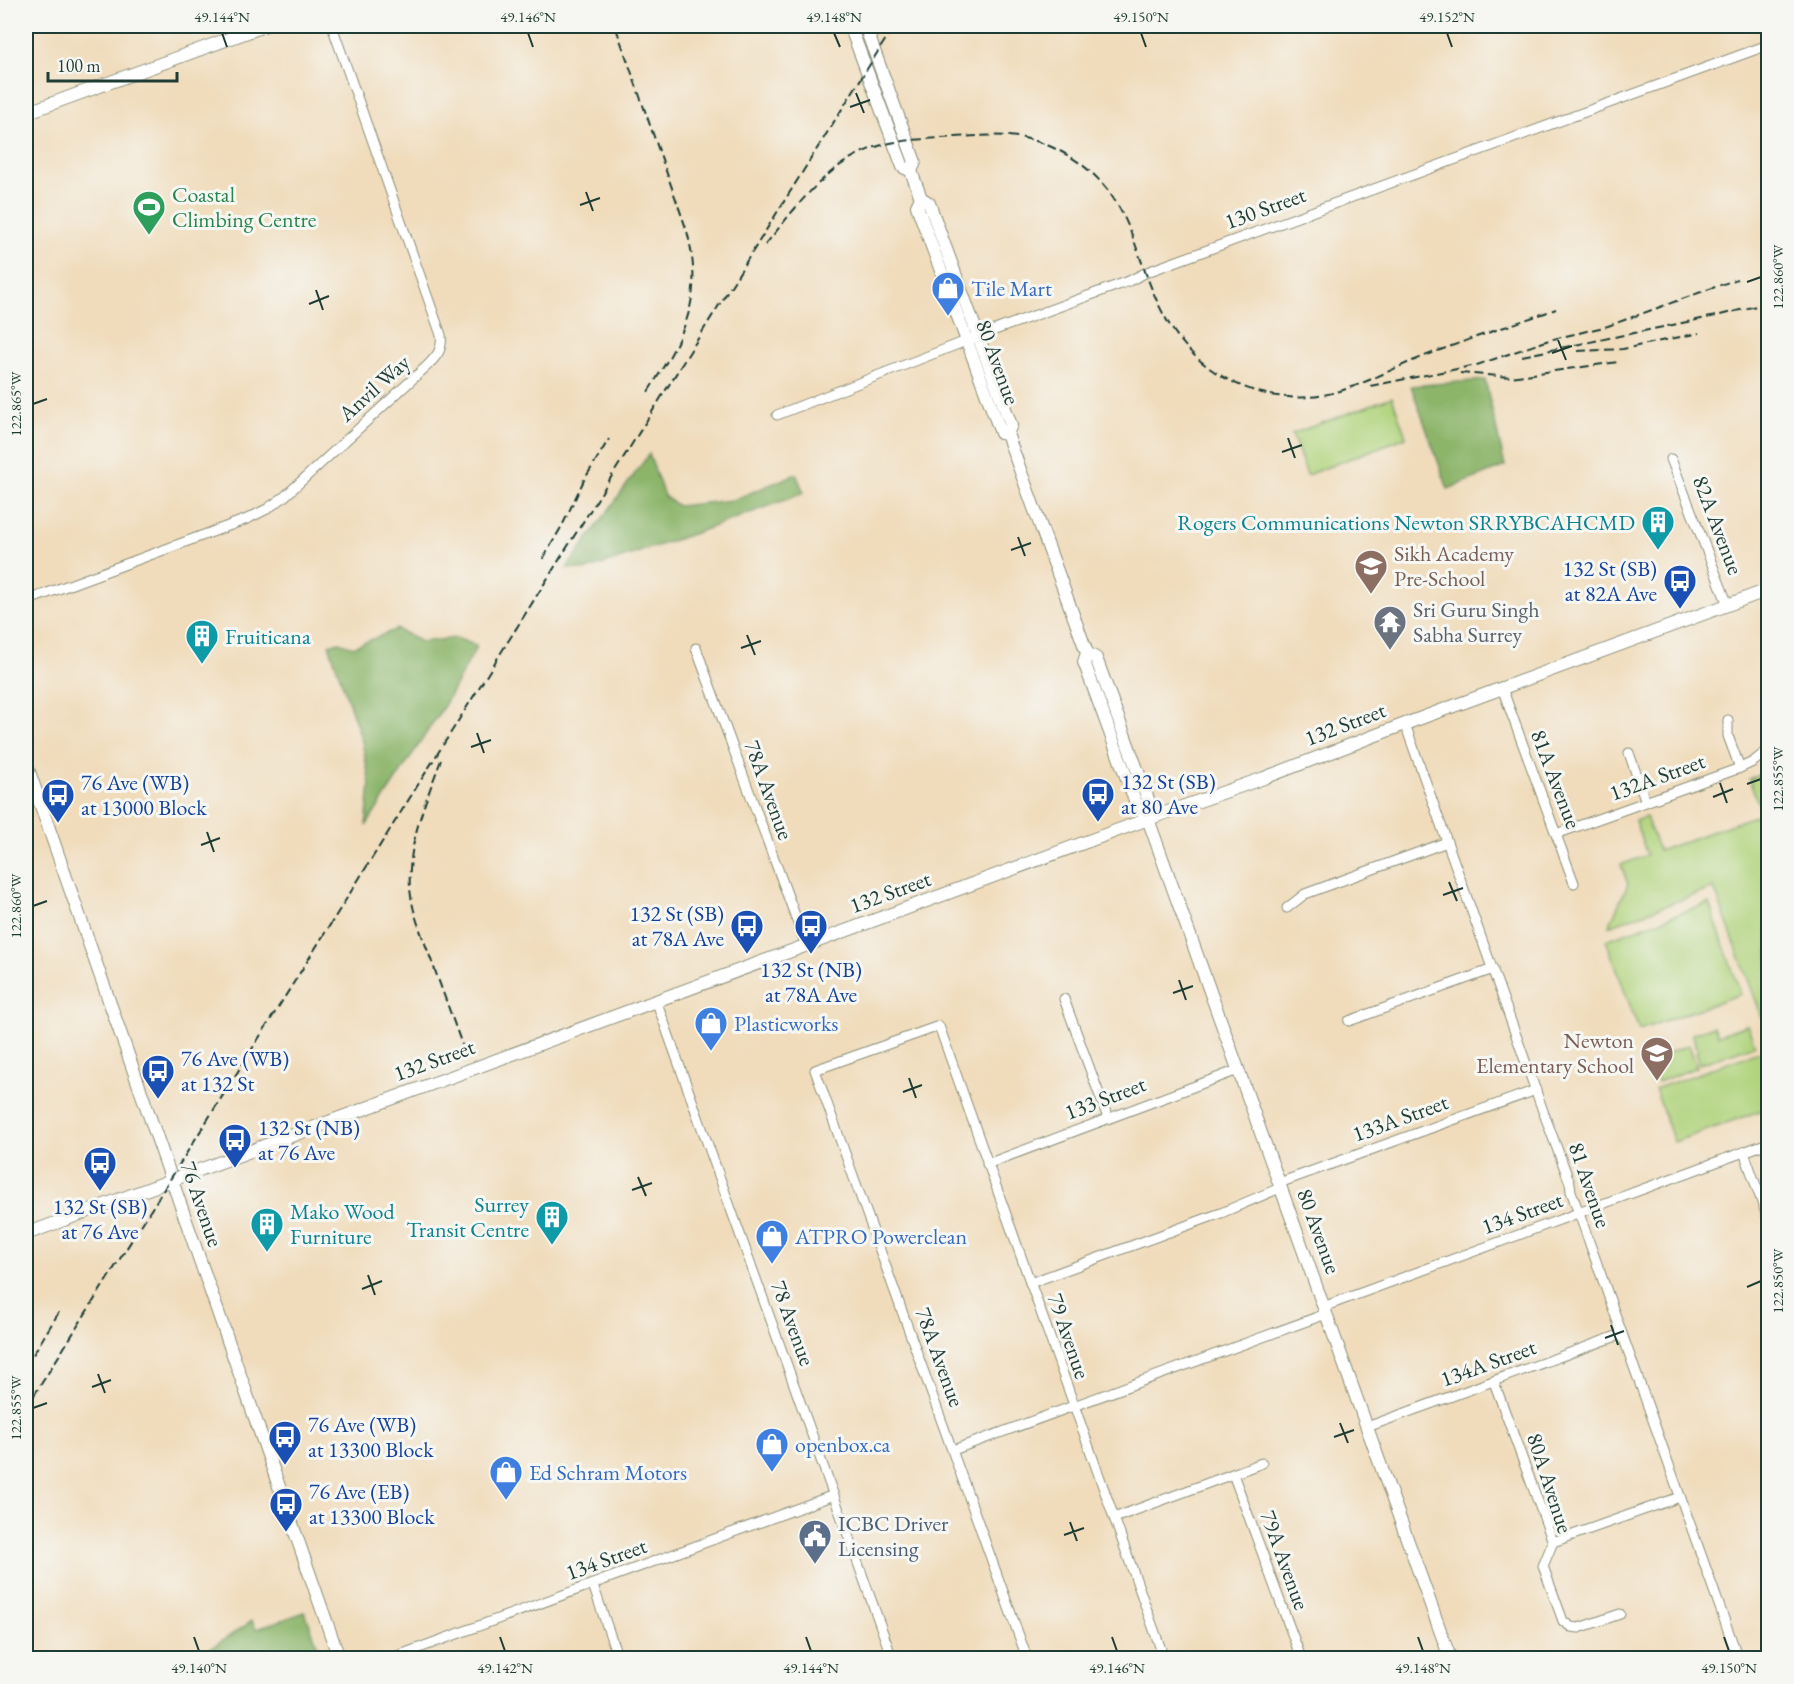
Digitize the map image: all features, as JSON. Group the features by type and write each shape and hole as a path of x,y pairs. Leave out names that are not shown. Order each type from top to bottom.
{"main road":[{"path":"26,113 264,26"},
{"name":"80 Avenue","path":"850,26 903,167 910,171 921,198 929,203 973,338 1011,425 1007,434 1087,653 1096,658 1148,799 1148,819 1450,1659"},
{"name":"80 Avenue","path":"865,26 915,162 910,171"},
{"name":"132 Street","path":"26,1234 1768,590"},
{"name":"76 Avenue","path":"26,763 339,1659"}],"street":[{"name":"Anvil Way","path":"26,601 247,519 267,509 284,497 439,353 442,345 441,335 332,26"},
{"name":"130 Street","path":"777,415 973,338 1250,234 1768,45"},
{"name":"82A Avenue","path":"1671,459 1728,605"},
{"name":"78A Avenue","path":"696,648 806,945"},
{"name":"81A Avenue","path":"1502,688 1574,883"},
{"path":"1728,720 1728,736 1740,768"},
{"name":"81 Avenue","path":"1405,724 1738,1659"},
{"name":"132A Street","path":"1556,834 1740,768 1753,762 1768,750"},
{"path":"1629,753 1646,802"},
{"path":"1287,908 1305,894 1447,842"},
{"path":"1349,1021 1494,969"},
{"path":"1064,999 1108,1118"},
{"name":"78 Avenue","path":"656,1000 892,1659"},
{"name":"78A Avenue","path":"939,1026 815,1070 1027,1659"},
{"name":"79 Avenue","path":"939,1026 1164,1659"},
{"name":"133 Street","path":"987,1164 1238,1070"},
{"name":"133A Street","path":"1030,1283 1221,1213 1280,1185 1536,1090"},
{"name":"134 Street","path":"953,1450 1074,1407 1768,1143"},
{"path":"1744,1152 1768,1219"},
{"name":"134A Street","path":"1367,1427 1622,1334"},
{"name":"80A Avenue","path":"1494,1382 1553,1542 1543,1566 1563,1621 1571,1627 1579,1628 1620,1614"},
{"path":"1113,1518 1262,1463"},
{"name":"79A Avenue","path":"1233,1474 1301,1659"},
{"name":"134 Street","path":"392,1659 834,1495"},
{"path":"1553,1542 1680,1497"},
{"path":"592,1585 618,1659"}],"green space":[{"path":"1485,380 1505,466 1448,489 1411,386"},
{"path":"1392,397 1406,437 1307,475 1292,434"},
{"path":"649,454 664,496 678,506 733,500 796,474 804,493 586,570 567,568"},
{"path":"397,629 421,642 456,638 477,646 445,704 366,826 370,784 362,741 329,645 339,642 353,647"},
{"path":"1760,774 1768,797 1768,1033 1714,888 1609,926 1628,884 1621,865 1647,855 1635,821 1646,817 1659,851 1762,813 1749,779"},
{"path":"1709,903 1741,994 1639,1030 1606,940"},
{"path":"1747,1025 1755,1045 1700,1064 1692,1034 1714,1026 1718,1035"},
{"path":"1689,1045 1697,1067 1658,1082 1650,1060"},
{"path":"1767,1049 1768,1108 1674,1142 1655,1089"},
{"path":"305,1612 322,1658 196,1658 252,1621 256,1629"}],"railway":[{"path":"26,1408 894,26"},
{"path":"616,28 687,231 692,256 692,299 687,318 671,355 646,395"},
{"path":"765,245 816,186 846,161 863,152 882,145 909,140 1007,136 1030,139 1047,145 1069,156 1091,172 1120,209 1154,294 1165,317 1182,343 1216,373 1258,392 1282,397 1304,397 1343,390 1422,357 1556,309"},
{"path":"1370,386 1477,365 1549,340 1608,326 1737,279"},
{"path":"1522,356 1768,303"},
{"path":"1578,351 1623,349 1699,333"},
{"path":"1460,373 1511,377 1618,362"},
{"path":"543,559 584,480 609,439"},
{"path":"441,760 424,807 411,855 410,888 417,922 462,1045"},
{"path":"26,1366 59,1312"}],"place":[{"name":"Coastal Climbing Centre","path":"149,236"},
{"name":"Tile Mart","path":"948,317"},
{"name":"Rogers Communications Newton SRRYBCAHCMD","path":"1658,551"},
{"name":"Sikh Academy Pre-School","path":"1371,595"},
{"name":"132 St (SB) at 82A Ave","path":"1680,610"},
{"name":"Sri Guru Singh Sabha Surrey","path":"1390,651"},
{"name":"Fruiticana","path":"202,665"},
{"name":"132 St (SB) at 80 Ave","path":"1098,823"},
{"name":"76 Ave (WB) at 13000 Block","path":"58,824"},
{"name":"132 St (SB) at 78A Ave","path":"747,955"},
{"name":"132 St (NB) at 78A Ave","path":"811,955"},
{"name":"Plasticworks","path":"711,1052"},
{"name":"Newton Elementary School","path":"1657,1082"},
{"name":"76 Ave (WB) at 132 St","path":"158,1100"},
{"name":"132 St (NB) at 76 Ave","path":"235,1169"},
{"name":"132 St (SB) at 76 Ave","path":"100,1192"},
{"name":"Surrey Transit Centre","path":"552,1246"},
{"name":"Mako Wood Furniture","path":"267,1253"},
{"name":"ATPRO Powerclean","path":"772,1265"},
{"name":"76 Ave (WB) at 13300 Block","path":"285,1466"},
{"name":"openbox.ca","path":"772,1473"},
{"name":"Ed Schram Motors","path":"506,1501"},
{"name":"76 Ave (EB) at 13300 Block","path":"286,1533"},
{"name":"ICBC Driver Licensing","path":"815,1565"}]}
